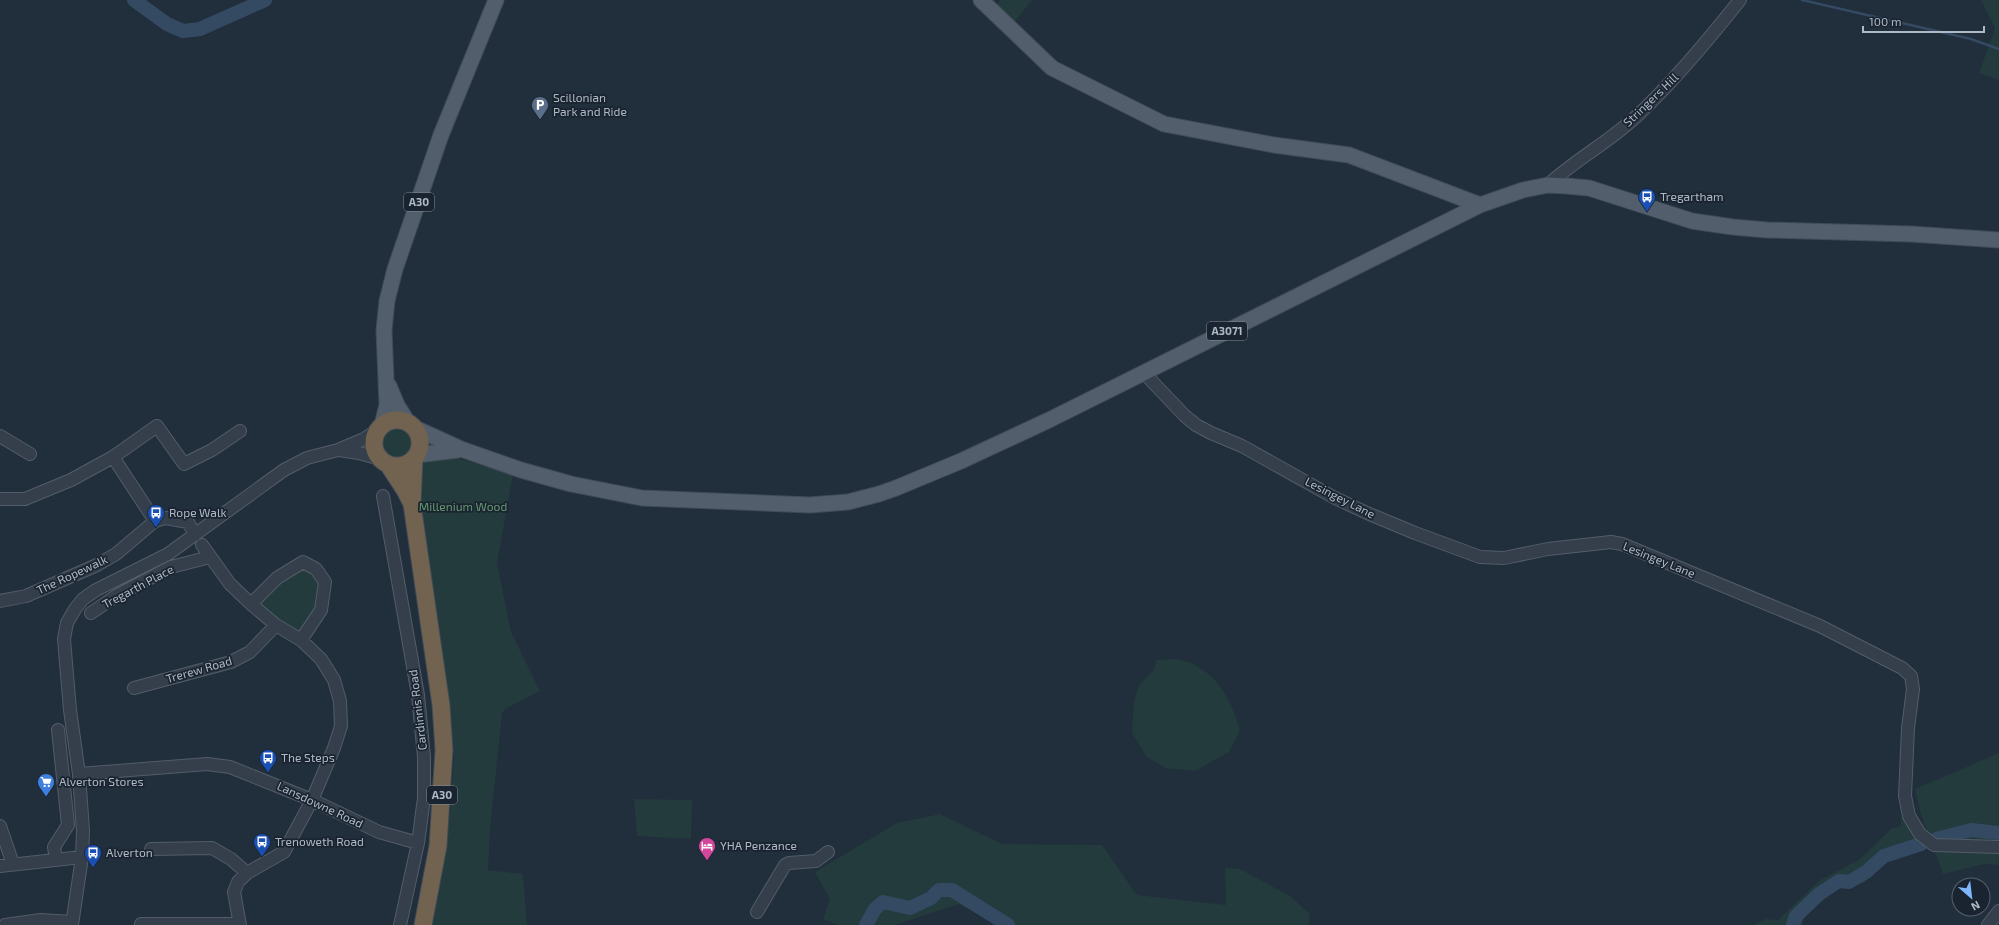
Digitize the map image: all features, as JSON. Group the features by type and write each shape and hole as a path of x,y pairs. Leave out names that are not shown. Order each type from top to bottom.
{"highway":[{"path":"396,420 412,426 420,441 416,456 404,465 396,466 384,462 374,446 374,438 381,427 396,420"},
{"name":"A30","path":"416,456 412,504 440,698 444,750 438,846 423,925"},
{"name":"A30","path":"384,462 405,490 412,504"}],"main road":[{"name":"A30","path":"381,427 387,406 384,330 387,300 395,269 441,135 496,0"},
{"path":"981,0 1052,68 1164,124 1274,145 1349,155 1480,205"},
{"name":"A3071","path":"412,426 461,449 521,470 571,484 642,498 810,505 848,502 879,494 961,461 1144,373 1480,205 1523,190 1548,185 1589,188 1692,221 1732,227 1767,230 1911,234 1999,240"},
{"name":"A30","path":"387,381 397,404 412,426"},
{"name":"A3071","path":"416,456 461,449"}],"street":[{"name":"Stringers Hill","path":"1548,185 1560,174 1610,139 1641,112 1692,60 1740,0"},
{"name":"Lesingey Lane","path":"1144,373 1196,425 1242,446 1335,498 1415,533 1480,557 1504,558 1548,548 1611,542 1622,544 1820,626 1902,668 1911,676 1913,690 1908,728 1905,796 1909,816 1920,834 1934,845 1999,847"},
{"path":"0,499 25,500 71,480 113,457 157,426 184,464 212,450 240,430"},
{"path":"5,925 42,920 72,924 82,857 83,830 79,774 70,710 64,639 74,609 83,599 96,590 168,554 284,470 307,458 338,450 364,439 381,427"},
{"path":"0,436 30,454"},
{"path":"338,450 359,453 384,462"},
{"path":"113,457 155,521 166,518 188,522 195,535"},
{"name":"Cardinnis Road","path":"383,496 418,695 424,757 424,798 418,843 400,925"},
{"name":"The Ropewalk","path":"0,601 26,596 97,565 116,554 155,521"},
{"path":"141,924 240,924 234,892 238,882 247,873 284,852 312,800 334,748 341,726 340,701 334,680 320,659 301,640 276,625 230,584 202,545"},
{"name":"Tregarth Place","path":"91,613 116,596 171,567 210,557"},
{"path":"251,604 277,578 303,562 316,569 325,582 321,610 301,640"},
{"name":"Trerew Road","path":"134,688 231,662 250,652 276,625"},
{"path":"56,859 54,847 68,825 58,730"},
{"name":"Lansdowne Road","path":"79,774 207,764 230,767 312,800 379,832 418,843"},
{"path":"0,826 13,864"},
{"path":"151,849 212,848 231,859 247,873"},
{"path":"756,912 785,866 789,863 816,861 828,852"},
{"path":"0,866 82,857"},
{"path":"1988,925 1999,911"}],"green space":[{"path":"1000,0 1032,0 1012,25 996,6"},
{"path":"1981,0 1999,0 1999,80 1979,73 1995,28"},
{"path":"396,426 409,431 414,444 409,457 396,462 383,457 378,444 383,431"},
{"name":"Millenium Wood","path":"436,458 457,458 513,474 497,563 511,632 540,691 505,709 502,713 490,830 488,870 523,874 527,925 428,925 450,813 454,757 418,504 422,463"},
{"path":"302,569 311,571 321,582 317,614 302,635 295,633 258,604 288,575"},
{"path":"1157,660 1182,660 1194,664 1204,670 1220,686 1232,707 1236,718 1240,730 1229,752 1195,771 1165,768 1147,757 1132,733 1134,701 1139,685 1153,671"},
{"path":"1999,753 1999,865 1985,864 1943,874 1921,815 1915,789"},
{"path":"634,799 692,800 691,839 637,836"},
{"path":"940,814 1002,844 1102,845 1137,895 1226,905 1225,868 1240,869 1290,896 1310,914 1309,925 996,925 959,904 895,925 838,925 823,919 830,899 815,872 897,823"},
{"path":"1902,814 1906,824 1925,848 1889,858 1864,883 1837,888 1805,917 1802,925 1753,925 1765,919 1778,920 1820,880 1860,859 1892,828 1900,827"}],"waterway":[{"path":"134,0 167,24 183,31 200,29 265,0"},
{"path":"1802,0 1971,39 1999,49"},
{"path":"1936,839 1971,830 1999,833"},
{"path":"1793,925 1796,916 1819,894 1839,881 1849,882 1866,872 1884,856 1921,844"},
{"path":"866,925 875,909 883,902 910,908 931,898 939,890 952,890 1008,925"}],"place":[{"name":"Scillonian Park and Ride","path":"540,120"},
{"name":"Tregartham","path":"1647,212"},
{"name":"Rope Walk","path":"156,528"},
{"name":"The Steps","path":"268,773"},
{"name":"Alverton Stores","path":"46,797"},
{"name":"Trenoweth Road","path":"262,857"},
{"name":"YHA Penzance","path":"707,861"},
{"name":"Alverton","path":"93,868"}]}
